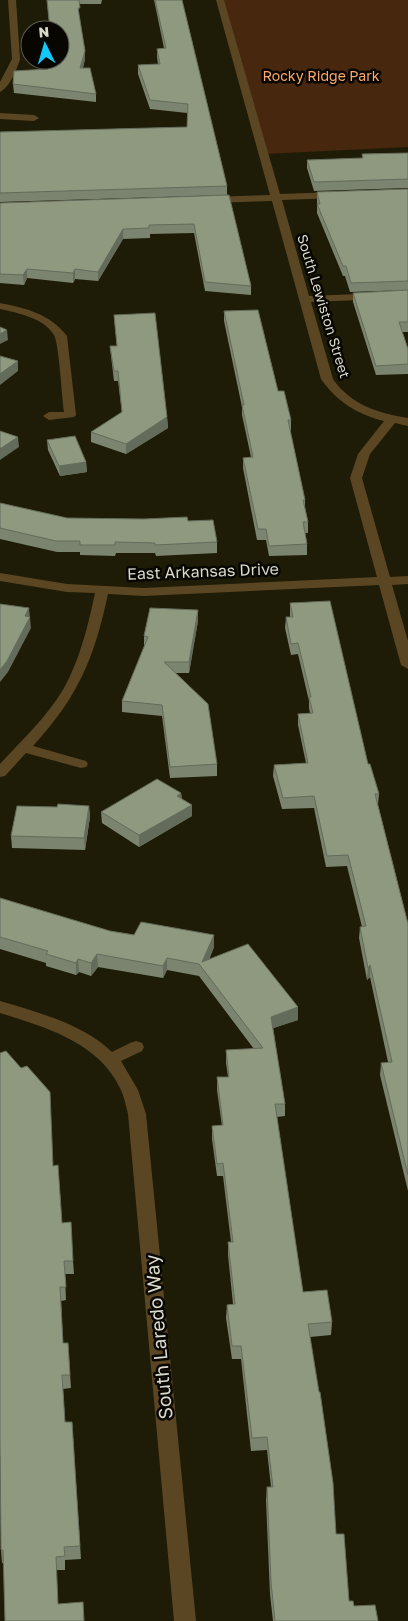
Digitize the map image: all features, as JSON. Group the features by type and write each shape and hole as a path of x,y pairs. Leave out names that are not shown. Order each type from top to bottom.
{"street":[{"path":"0,89 13,68 16,59 9,11 12,0"},
{"name":"South Lewiston Street","path":"220,0 328,379 334,391 348,402 363,410 408,422"},
{"path":"0,116 34,118"},
{"path":"197,200 352,195"},
{"path":"305,299 408,295"},
{"path":"0,306 41,318 55,327 61,336 70,415 49,416"},
{"path":"41,318 56,312"},
{"path":"392,419 363,453 356,478 408,665"},
{"name":"East Arkansas Drive","path":"0,577 67,588 144,592 408,580"},
{"path":"0,773 62,702 78,674 91,638 102,591"},
{"path":"23,748 81,764"},
{"name":"South Laredo Way","path":"0,1008 78,1035 111,1059 126,1080 134,1097 184,1621"},
{"path":"111,1059 136,1047"}],"green space":[{"name":"Rocky Ridge Park","path":"220,0 408,0 408,147 264,154"}],"building":[{"path":"47,0 79,0 80,8 78,8 85,51 80,68 90,68 96,94 13,84 14,71 70,70 70,20 49,20"},
{"path":"155,0 182,0 227,186 0,193 0,132 187,127 188,104 150,100 138,65 160,64 157,49 166,48"},
{"path":"408,153 408,179 314,182 307,160 363,158 362,154"},
{"path":"408,189 408,281 351,283 346,266 343,266 317,204 320,204 317,192"},
{"path":"229,195 251,286 205,282 194,224 149,225 149,228 123,229 98,272 75,269 73,273 27,269 23,275 0,274 0,203"},
{"path":"408,290 408,322 399,322 408,349 408,364 376,366 353,293"},
{"path":"258,310 278,391 284,391 291,420 288,420 308,522 303,522 307,544 269,546 266,529 258,529 243,458 253,457 224,311"},
{"path":"155,313 167,417 126,444 91,432 122,412 118,371 114,371 110,346 117,346 114,315"},
{"path":"0,327 7,330 0,334"},
{"path":"0,356 18,361 0,374"},
{"path":"0,431 18,437 0,449"},
{"path":"75,436 86,462 59,466 47,440"},
{"path":"0,503 67,518 144,519 187,517 188,521 213,520 217,542 155,545 155,543 115,542 115,545 80,545 80,541 56,541 0,528"},
{"path":"330,601 368,764 370,764 379,794 375,794 408,924 408,1175 381,1063 392,1062 370,965 368,968 360,927 366,926 348,855 327,856 314,796 283,798 274,765 308,763 298,714 313,713 298,643 291,644 286,617 293,617 290,603"},
{"path":"0,604 29,608 25,616 30,617 7,661 0,670"},
{"path":"150,608 198,610 189,662 164,662 208,704 217,764 170,767 162,705 122,701 148,637 144,636"},
{"path":"157,779 181,793 177,796 192,805 139,835 101,812"},
{"path":"58,804 89,806 84,838 11,836 17,806 57,807"},
{"path":"0,898 110,931 134,935 141,922 214,935 202,962 248,944 298,1007 271,1017 285,1104 275,1104 303,1292 327,1290 332,1322 308,1324 333,1483 336,1534 344,1534 349,1601 353,1601 354,1606 375,1605 378,1621 275,1621 271,1582 267,1487 273,1487 267,1437 252,1438 241,1346 232,1346 227,1305 235,1304 228,1242 233,1242 223,1163 217,1164 212,1126 223,1125 217,1077 229,1077 226,1050 263,1048 199,964 167,958 163,966 97,954 91,963 78,959 76,963 46,954 48,951 0,937"},
{"path":"6,1051 21,1068 27,1066 50,1092 53,1166 58,1165 62,1223 71,1222 73,1261 64,1261 66,1287 60,1287 63,1343 68,1343 70,1375 62,1375 65,1422 72,1422 80,1546 64,1547 65,1556 56,1557 58,1604 83,1602 84,1621 5,1621 3,1550 1,1550 0,1442 0,1053"}]}
